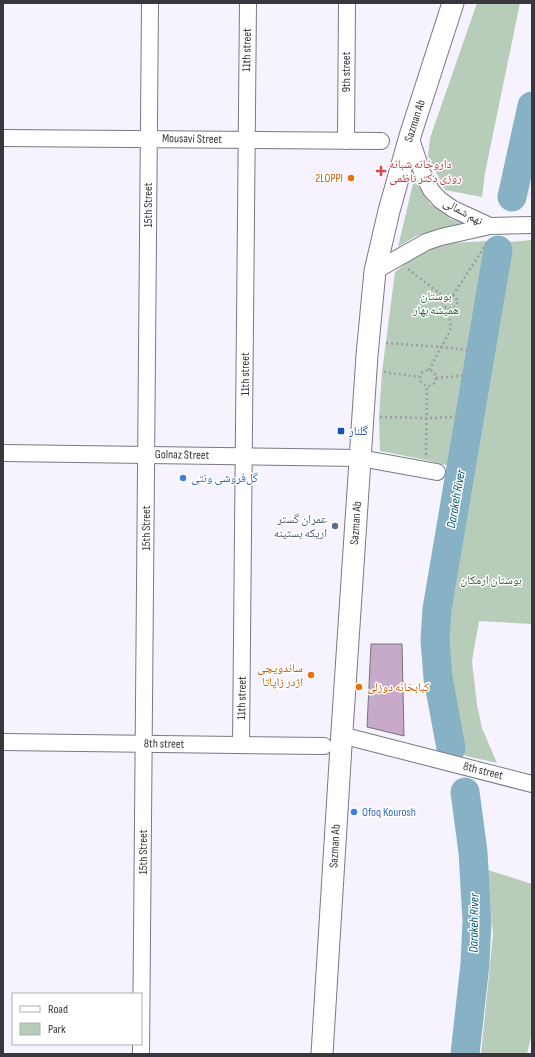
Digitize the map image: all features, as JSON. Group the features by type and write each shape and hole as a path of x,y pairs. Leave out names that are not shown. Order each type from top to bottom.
{"main road":[{"name":"Sazman Ab","path":"322,1054 333,740 360,458 367,355 375,271 389,211 410,136 453,3"}],"street":[{"name":"15th Street","path":"142,1054 150,3"},
{"name":"11th street","path":"241,745 248,3"},
{"name":"9th street","path":"346,141 347,3"},
{"name":"نهم شمالی","path":"410,136 422,172 431,190 440,200 453,209 490,226 532,225"},
{"name":"Mousavi Street","path":"3,138 381,141"},
{"path":"375,271 426,242 441,237 490,226"},
{"name":"Golnaz Street","path":"3,453 360,458 437,472"},
{"name":"8th street","path":"3,742 241,745 333,740 532,784"}],"path":[{"path":"454,295 488,241 490,226"},
{"path":"403,265 444,297"},
{"path":"444,297 454,295"},
{"path":"448,309 453,309 456,306 457,301 454,295"},
{"path":"427,386 423,384 420,377 422,372 429,370 450,331 448,309 443,304 444,297"},
{"path":"385,343 474,351"},
{"path":"429,370 434,373 436,378"},
{"path":"382,372 420,377"},
{"path":"436,378 468,375"},
{"path":"427,386 432,385 436,378"},
{"path":"426,460 427,386"},
{"path":"380,417 461,417"}],"shaded area":[{"path":"532,159 532,197 522,197"}],"green space":[{"path":"477,3 520,3 485,173 482,197 445,190 428,156 430,138"},
{"path":"414,179 430,204 451,219 472,224 432,231 416,236 398,247"},
{"name":"بوستان ارمکان","path":"532,240 532,624 479,621 472,661 477,705 482,728 497,763 462,755 456,740 451,723 446,686 444,614 510,242"},
{"name":"بوستان همیشه بهار","path":"488,241 491,250 453,467 380,451 379,417 382,372 395,272 422,251 451,243"},
{"path":"488,870 532,884 532,1033 527,1054 481,1054 493,935"}],"building":[{"path":"371,644 402,644 404,736 367,727"}],"waterway":[{"name":"Darakeh River","path":"512,197 532,106"},
{"name":"Darakeh River","path":"451,748 438,678 435,640 437,609 498,250"},
{"name":"Darakeh River","path":"465,792 473,852 477,921 475,964 465,1054"}],"place":[{"name":"داروخانه شبانه روزی دکتر ناظمی","path":"381,171"},
{"name":"2LOPPI","path":"351,178"},
{"name":"گلنار","path":"341,431"},
{"name":"گل‌فروشی ونتی","path":"183,478"},
{"name":"عمران گستر اریکه بستینه","path":"335,526"},
{"name":"ساندویچی اژدر زاپاتا","path":"311,675"},
{"name":"کبابخانه دوزلی","path":"359,687"},
{"name":"Ofoq Kourosh","path":"354,812"}]}
